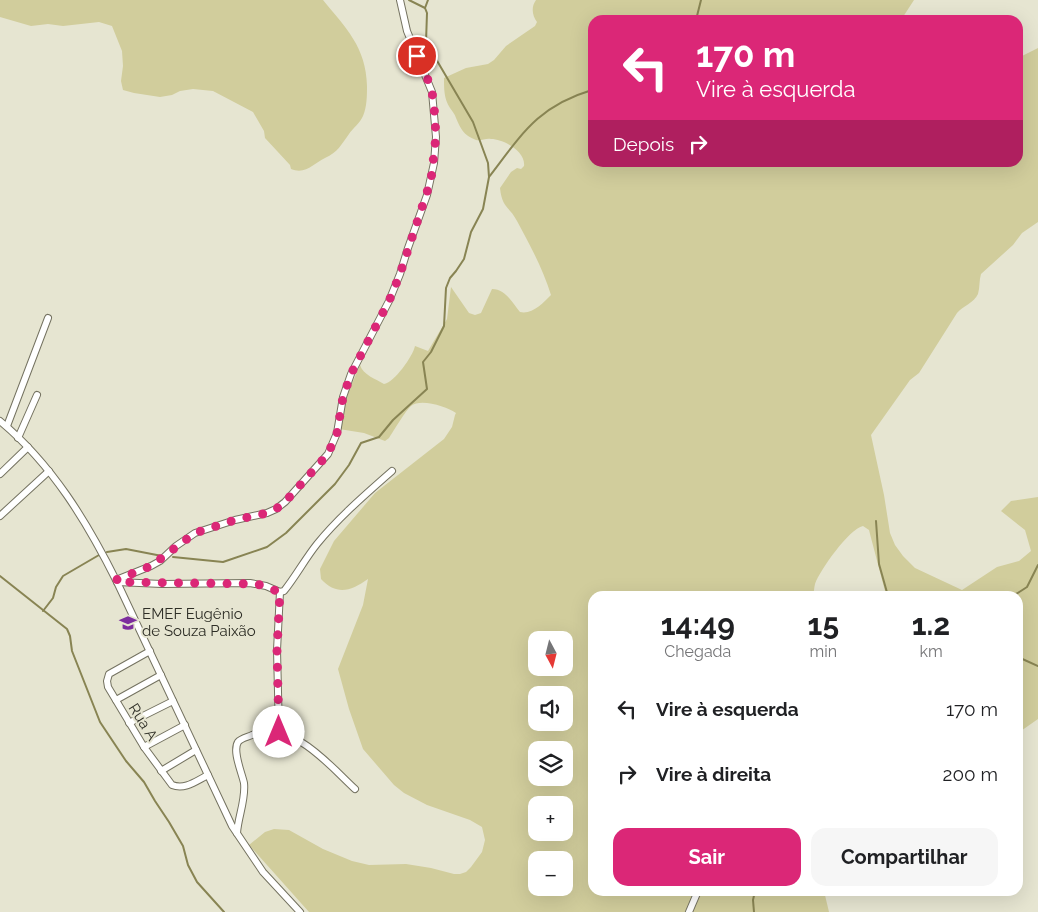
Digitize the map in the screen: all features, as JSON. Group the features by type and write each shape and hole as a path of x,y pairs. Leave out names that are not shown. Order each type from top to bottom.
{"street":[{"path":"117,581 151,566 195,533 276,509 285,502 328,454 337,433 343,397 351,374 389,301 400,274 432,171 436,136 432,92 407,31 400,0"},
{"path":"7,426 48,318"},
{"path":"18,438 37,395"},
{"path":"0,421 28,447 49,471 101,548 237,834 263,872 300,912"},
{"path":"0,474 28,447"},
{"path":"0,516 49,471"},
{"path":"117,581 257,584 280,592 284,591 318,542 352,507 392,471"},
{"path":"279,732 277,650 280,592"},
{"name":"Rua A","path":"150,651 109,674 108,687 144,747 172,785 181,787 208,775"},
{"path":"116,700 161,675"},
{"path":"129,723 173,701"},
{"path":"144,747 185,725"},
{"path":"237,834 244,786 237,756 238,742 243,738 257,733 279,732 302,742 355,789"},
{"path":"161,771 196,750"},
{"path":"688,912 696,896"}],"shaded area":[{"path":"0,0 323,0 347,29 363,60 366,72 367,101 363,116 339,148 333,153 310,168 301,171 291,169 290,165 265,138 264,131 253,112 213,91 193,89 160,97 123,90 121,81 122,51 112,26 99,22 63,26 48,24 31,26 0,17"},
{"path":"536,0 914,0 904,15 588,15 588,167 1023,167 1023,56 1038,48 1038,222 1022,233 1013,245 981,274 979,291 976,297 957,313 919,373 910,380 871,435 890,533 895,545 915,568 962,590 997,567 1019,561 1031,551 1025,530 1001,511 1011,501 1038,497 1038,719 1023,730 1023,591 885,591 869,530 863,526 850,534 829,560 815,584 814,591 588,591 588,896 825,896 829,912 309,912 249,845 265,832 274,829 289,830 323,849 352,861 369,865 406,864 454,874 466,872 482,852 485,840 482,827 470,820 427,805 404,793 394,785 363,749 338,669 363,605 368,579 350,589 338,590 321,579 320,569 334,541 375,493 444,439 452,427 456,413 434,404 415,404 409,408 385,441 364,433 339,429 344,402 360,365 367,374 384,384 393,379 402,368 411,356 415,346 428,351 447,319 451,287 469,313 475,315 481,313 492,289 505,294 520,312 529,312 537,308 551,295 531,248 501,195 500,188 511,172 524,166 522,156 513,147 502,141 476,140 465,134 448,105 444,86 444,78 466,68 488,64 506,46 535,26 537,22 533,5"}],"waterway":[{"path":"409,0 425,8"},
{"path":"173,557 223,562 267,547 286,533 335,484 349,465 361,443 379,437 393,420 427,389 423,362 431,352 444,326 446,288 450,278 464,259 471,232 483,209 489,177 488,163 473,122 426,42 427,13 425,8 428,0"},
{"path":"697,15 701,0"},
{"path":"489,177 522,135 544,113 558,104 588,91"},
{"path":"876,521 879,564 887,591"},
{"path":"107,552 126,549 162,556"},
{"path":"43,611 53,598 56,587 63,576 99,555"},
{"path":"1021,591 1027,587 1038,565"},
{"path":"0,576 67,629 72,651 100,722 126,761 144,782 169,822 183,846 188,865 197,882 224,912"},
{"path":"1023,659 1038,666"},
{"path":"754,896 754,912"}],"place":[{"name":"EMEF Eugênio de Souza Paixão","path":"128,623"}],"route":[{"path":"279,732 277,650 280,592 257,584 162,584 117,582 116,580 160,561 176,546 195,533 276,509 285,502 328,454 337,433 343,397 351,374 389,301 400,274 431,180 436,136 434,105 428,80 417,56"}]}
